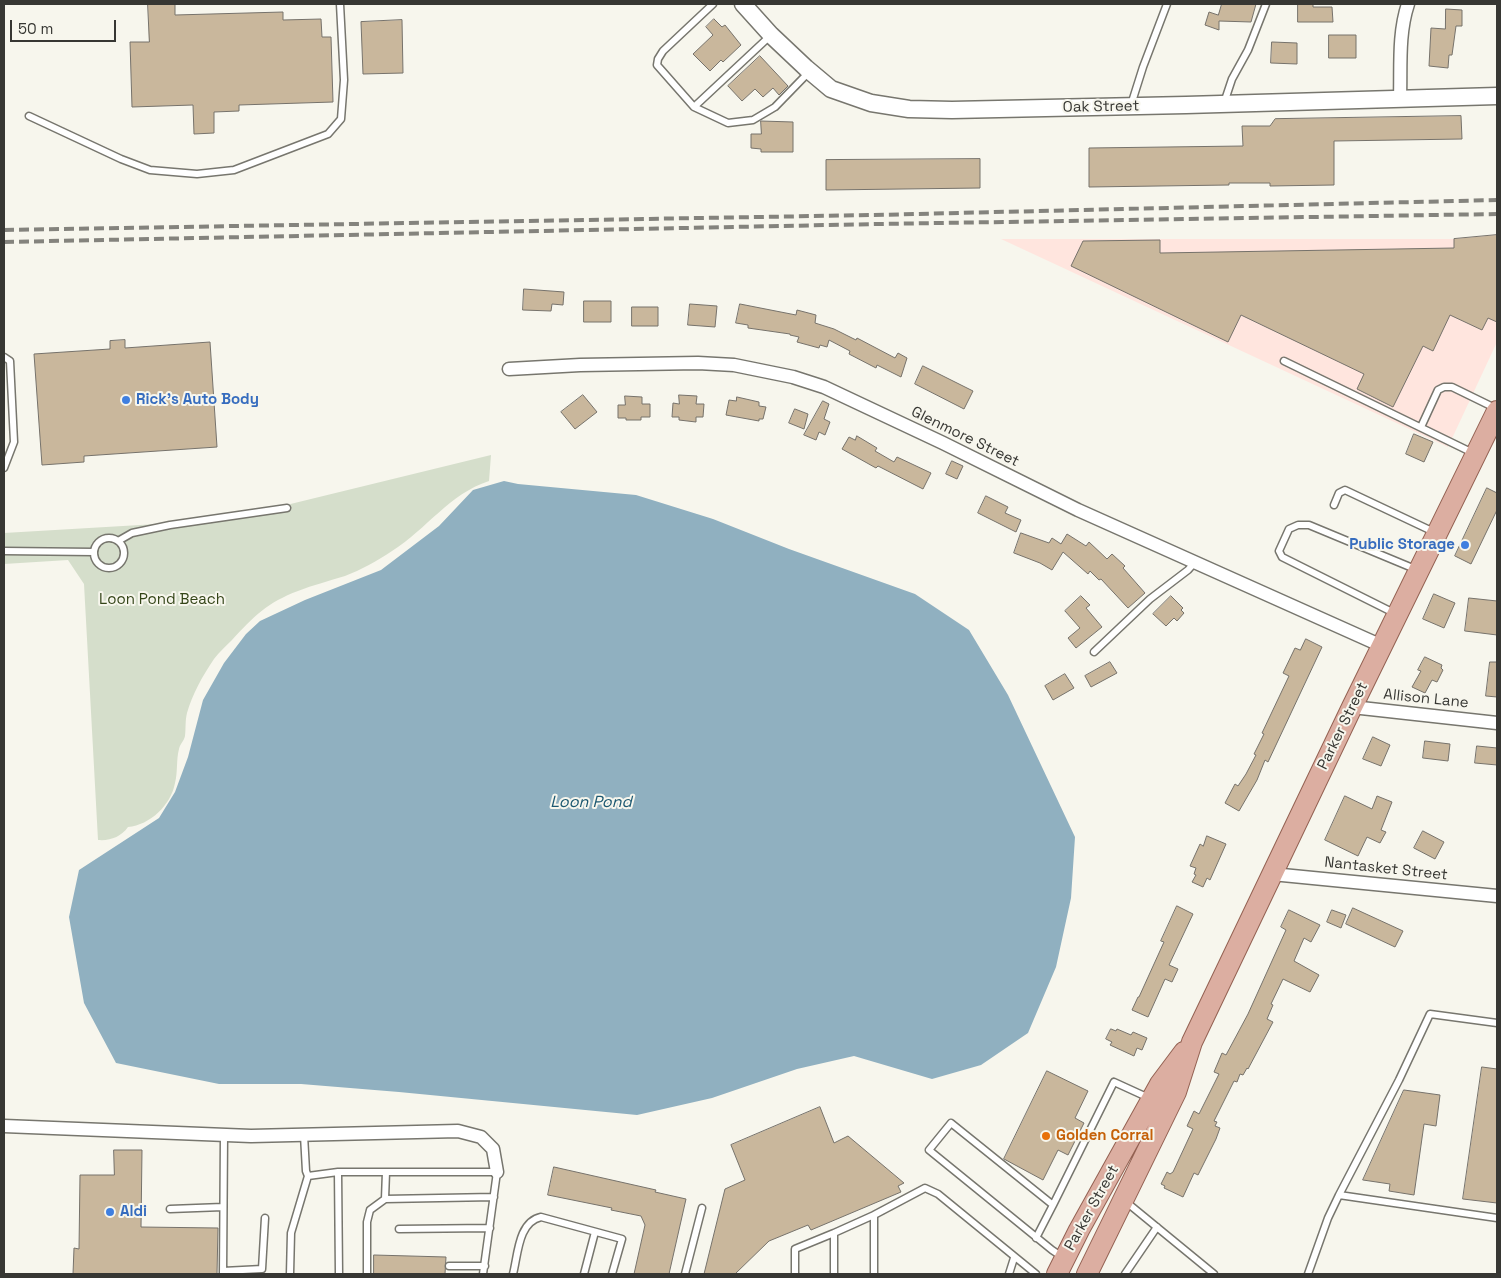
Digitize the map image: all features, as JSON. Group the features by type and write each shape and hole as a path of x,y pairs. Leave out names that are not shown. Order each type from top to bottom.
{"main road":[{"name":"Parker Street","path":"1087,1274 1176,1092 1192,1042 1352,707 1497,410"},
{"name":"Parker Street","path":"1061,1266 1152,1100 1169,1071 1192,1042"}],"street":[{"name":"Oak Street","path":"743,4 771,35 831,89 871,103 909,109 952,110 1497,96"},
{"path":"1400,98 1401,37 1408,4"},
{"name":"Glenmore Street","path":"509,370 580,365 698,363 734,365 793,377 824,387 1078,510 1382,646"},
{"name":"Allison Lane","path":"1352,707 1497,723"},
{"name":"Nantasket Street","path":"1272,874 1497,896"},
{"path":"4,1126 224,1135 458,1131 481,1137 493,1148 498,1172"}],"lane":[{"path":"29,116 121,159 150,170 197,174 234,170 328,134 341,118 344,80 340,4"},
{"path":"713,4 663,51 658,59 657,65 694,107 728,123 754,120 775,107 810,71"},
{"path":"1130,106 1167,4"},
{"path":"1223,104 1232,79 1248,50 1266,4"},
{"path":"694,107 771,35"},
{"path":"4,468 14,442 7,359"},
{"path":"1284,362 1476,454"},
{"path":"1421,428 1438,390 1444,387 1452,387 1497,410"},
{"path":"1334,505 1339,493 1345,490 1438,534"},
{"path":"118,541 132,533 170,525 287,508"},
{"path":"1398,614 1282,557 1279,551 1289,529 1298,525 1309,525 1419,570"},
{"path":"104,539 118,541 124,555 119,563 106,568 101,566 95,559 96,545 104,539"},
{"path":"4,551 94,552"},
{"path":"1094,652 1150,599 1188,570 1195,562"},
{"path":"1308,1274 1328,1218 1399,1080 1430,1014 1497,1023"},
{"path":"1036,1238 1114,1082 1152,1100"},
{"path":"1053,1205 951,1123 928,1150 1036,1238 1061,1266"},
{"path":"224,1135 222,1272 262,1269 265,1218"},
{"path":"290,1274 291,1233 308,1176 306,1171 304,1135"},
{"path":"308,1176 338,1172 498,1172 483,1274"},
{"path":"338,1172 339,1274"},
{"path":"385,1199 386,1172"},
{"path":"795,1274 795,1249 834,1233 925,1188 938,1194 1014,1258 1036,1274"},
{"path":"1339,1195 1497,1218"},
{"path":"367,1274 367,1222 370,1210 385,1199 494,1197"},
{"path":"1124,1200 1214,1274"},
{"path":"170,1209 223,1207"},
{"path":"685,1274 702,1208"},
{"path":"874,1214 874,1274"},
{"path":"513,1274 524,1230 534,1218 541,1217 622,1239 612,1274"},
{"path":"1125,1274 1157,1227"},
{"path":"399,1229 490,1228"},
{"path":"584,1274 595,1232"},
{"path":"834,1233 834,1274"},
{"path":"1008,1274 1014,1258"},
{"path":"449,1266 485,1266"}],"shaded area":[{"path":"1497,235 1497,342 1448,447 1001,239 1454,239"}],"green space":[{"name":"Loon Pond Beach","path":"491,455 489,481 462,494 405,542 351,574 287,595 269,605 247,624 216,656 195,692 187,713 185,736 179,749 175,783 169,799 151,818 128,827 119,836 107,840 98,840 84,584 68,560 4,564 4,533 225,520"}],"water":[{"name":"Loon Pond","path":"504,481 518,484 636,495 713,519 789,549 915,594 969,630 1008,695 1075,837 1071,898 1056,967 1028,1033 981,1065 932,1079 854,1056 797,1069 712,1098 637,1115 301,1084 219,1084 116,1063 84,1003 69,917 79,870 159,818 175,792 188,757 203,700 224,663 246,634 260,621 305,600 381,570 439,526 473,490"}],"building":[{"path":"148,4 175,4 175,15 283,12 283,20 321,19 322,37 331,37 333,102 239,105 239,111 214,112 214,133 194,134 193,105 132,107 130,42 149,42"},
{"path":"1222,4 1256,4 1251,22 1219,21 1219,30 1205,25 1209,12 1218,15"},
{"path":"1298,4 1313,4 1313,7 1332,7 1333,22 1298,22"},
{"path":"1446,9 1462,10 1462,26 1456,26 1448,68 1429,66 1431,28 1445,29"},
{"path":"714,19 722,27 725,25 741,45 710,71 693,54 713,35 706,27"},
{"path":"402,20 403,73 363,74 361,22"},
{"path":"1329,35 1356,35 1356,58 1329,58"},
{"path":"1272,42 1297,43 1297,64 1271,63"},
{"path":"760,56 788,86 779,95 773,88 763,97 755,89 742,101 728,86"},
{"path":"1461,116 1462,139 1334,141 1334,185 1270,186 1270,183 1229,183 1229,185 1089,187 1089,148 1243,146 1242,126 1270,126 1275,119"},
{"path":"761,121 793,122 793,152 761,152 761,149 751,148 751,134 761,134"},
{"path":"980,159 980,188 826,190 826,160"},
{"path":"1497,235 1497,322 1488,318 1482,330 1450,315 1433,351 1423,346 1393,407 1357,389 1364,374 1241,315 1228,342 1071,266 1083,241 1160,240 1160,253 1454,248 1454,239"},
{"path":"524,289 564,292 563,305 552,304 551,311 523,310"},
{"path":"584,301 611,301 611,322 584,322"},
{"path":"690,304 717,306 715,327 688,325"},
{"path":"740,304 796,315 797,310 816,315 815,323 834,329 856,340 857,338 895,358 898,353 907,358 901,377 877,365 876,368 849,354 850,351 829,340 827,347 820,345 819,348 797,342 799,337 790,334 748,328 748,325 736,323"},
{"path":"632,307 658,307 658,326 632,326"},
{"name":"Rick's Auto Body","path":"125,340 125,348 210,342 217,447 84,456 84,462 42,465 34,354 110,349 110,341"},
{"path":"923,366 973,391 964,409 915,384"},
{"path":"583,395 597,412 575,429 561,412"},
{"path":"679,395 697,396 696,404 704,404 703,417 696,417 696,422 679,420 679,417 672,417 673,403 679,404"},
{"path":"625,396 642,397 642,404 650,404 650,417 641,417 641,420 618,418 618,405 625,405"},
{"path":"737,397 759,402 759,406 766,407 763,419 759,419 759,421 726,415 729,400 736,401"},
{"path":"823,401 829,404 824,419 830,422 825,435 819,432 816,440 804,435"},
{"path":"795,409 808,414 804,429 789,423"},
{"path":"1414,434 1433,442 1424,462 1406,454"},
{"path":"857,436 877,448 875,451 894,462 897,457 931,473 923,489 878,466 876,468 842,449 849,437 855,440"},
{"path":"952,461 963,466 957,479 946,474"},
{"path":"1487,488 1497,493 1497,510 1471,564 1455,556"},
{"path":"986,496 1008,507 1005,513 1021,520 1016,532 978,513"},
{"path":"1021,533 1049,543 1052,538 1061,544 1067,534 1086,546 1089,542 1107,559 1112,554 1125,566 1123,568 1145,593 1128,608 1101,579 1099,580 1090,571 1088,574 1063,552 1052,570 1014,553"},
{"path":"1434,594 1455,603 1444,628 1423,619"},
{"path":"1081,596 1090,605 1086,608 1102,627 1076,648 1068,638 1080,628 1065,611"},
{"path":"1171,596 1183,608 1181,610 1184,613 1177,621 1174,618 1166,626 1153,614"},
{"path":"1469,598 1497,601 1497,635 1465,631"},
{"path":"1306,639 1322,647 1268,762 1265,760 1257,780 1239,811 1225,803 1235,784 1238,786 1246,774 1256,755 1254,754 1264,734 1262,733 1289,676 1283,673 1295,648 1300,650"},
{"path":"1425,657 1442,665 1441,668 1443,670 1437,682 1432,680 1425,693 1412,687 1421,671 1418,670"},
{"path":"1110,662 1117,673 1091,687 1085,676"},
{"path":"1490,662 1497,662 1497,697 1486,696"},
{"path":"1065,674 1074,688 1053,700 1045,686"},
{"path":"1373,737 1390,745 1381,766 1363,759"},
{"path":"1425,741 1450,744 1448,761 1423,758"},
{"path":"1477,746 1497,748 1497,765 1475,763"},
{"path":"1345,796 1372,809 1377,796 1392,802 1381,830 1386,832 1380,843 1367,837 1358,856 1325,840"},
{"path":"1423,831 1444,842 1435,859 1414,848"},
{"path":"1207,836 1226,844 1210,880 1207,878 1203,887 1192,882 1196,875 1194,874 1196,868 1190,866 1200,844 1203,846"},
{"path":"1177,906 1193,914 1169,965 1178,969 1172,982 1165,979 1148,1017 1132,1010 1164,942 1161,941"},
{"path":"1353,908 1403,931 1395,947 1346,924"},
{"path":"1289,910 1320,925 1311,942 1304,938 1294,961 1319,975 1310,992 1283,979 1271,1004 1273,1005 1267,1019 1273,1022 1248,1069 1243,1075 1240,1074 1237,1082 1234,1081 1214,1121 1217,1122 1215,1126 1220,1128 1216,1139 1198,1175 1194,1173 1183,1197 1164,1188 1165,1186 1161,1184 1167,1172 1170,1174 1173,1172 1193,1129 1187,1126 1194,1111 1199,1114 1219,1074 1214,1072 1222,1053 1226,1055 1248,1014 1286,930 1281,927"},
{"path":"1332,910 1346,915 1341,928 1327,922"},
{"path":"1111,1029 1116,1031 1117,1029 1131,1035 1133,1032 1147,1038 1142,1050 1137,1048 1134,1056 1110,1045 1112,1042 1106,1039"},
{"path":"1482,1067 1497,1069 1497,1203 1463,1199"},
{"name":"Golden Corral","path":"1047,1071 1088,1091 1075,1118 1084,1123 1068,1155 1058,1150 1043,1180 1004,1159"},
{"path":"1404,1090 1440,1095 1436,1126 1424,1124 1414,1195 1389,1191 1390,1184 1363,1180"},
{"path":"820,1107 834,1143 848,1136 904,1183 898,1186 901,1192 811,1230 808,1225 769,1241 735,1274 704,1274 725,1189 745,1180 731,1145"},
{"name":"Aldi","path":"114,1150 142,1150 141,1227 218,1228 217,1274 73,1274 74,1248 79,1249 80,1175 114,1175"},
{"path":"554,1167 656,1190 655,1192 686,1199 669,1274 634,1274 645,1225 641,1216 548,1195"},
{"path":"374,1255 446,1257 445,1274 374,1274"}],"railway":[{"path":"4,230 874,215 1497,200"},
{"path":"4,242 878,224 1497,214"}],"place":[{"name":"Rick's Auto Body","path":"126,400"},
{"name":"Public Storage","path":"1465,545"},
{"name":"Golden Corral","path":"1046,1136"},
{"name":"Aldi","path":"110,1212"}]}
